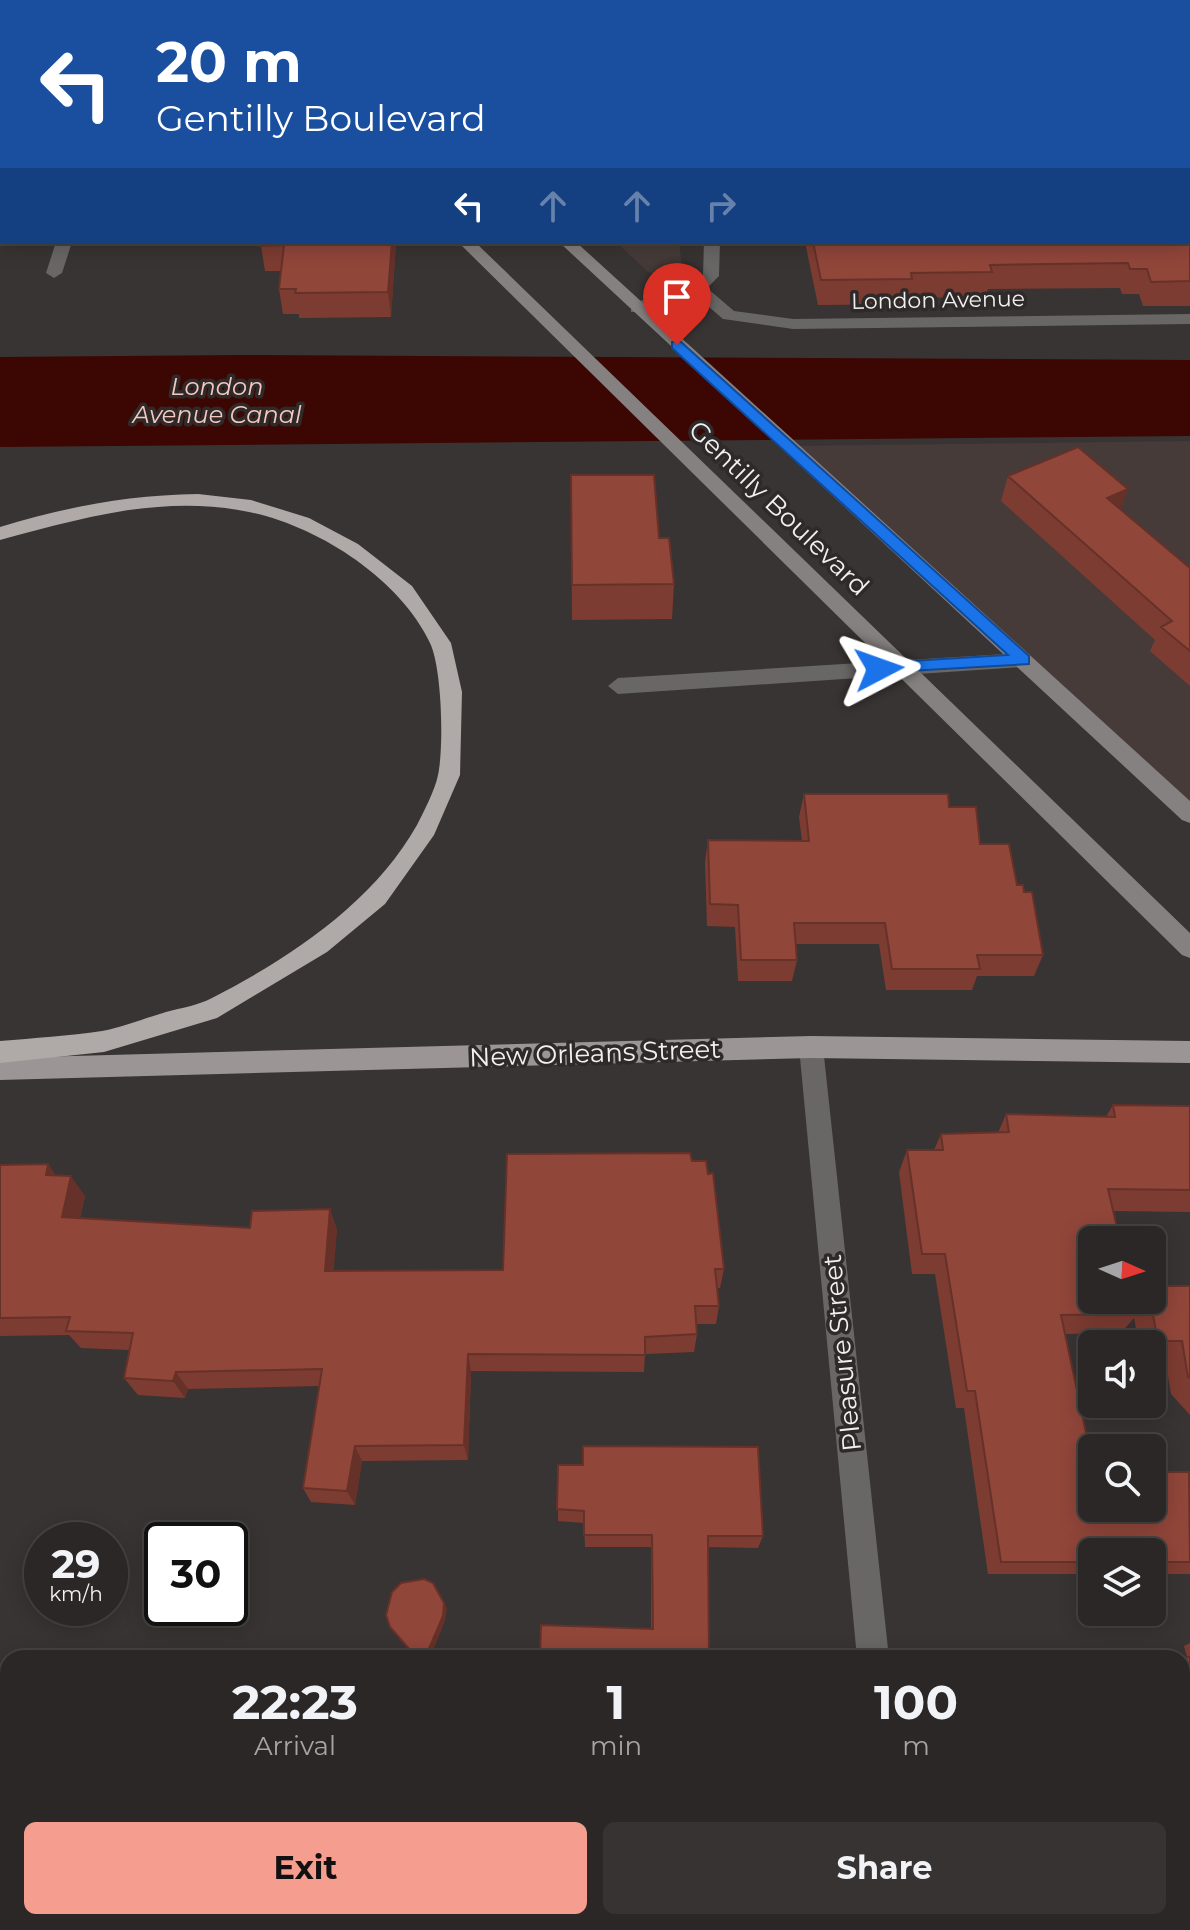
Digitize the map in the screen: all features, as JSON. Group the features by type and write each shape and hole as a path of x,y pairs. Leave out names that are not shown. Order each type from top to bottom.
{"highway":[{"path":"0,534 68,513 140,501 198,500 251,506 302,522 351,549 405,591 441,643 451,692 449,775 426,829 377,897 319,945 217,1008 104,1041 0,1052"}],"main road":[{"name":"Gentilly Boulevard","path":"468,244 1190,948"},
{"name":"Gentilly Boulevard","path":"569,244 1190,814"},
{"name":"New Orleans Street","path":"0,1069 811,1047 1190,1052"}],"street":[{"path":"54,273 63,244"},
{"path":"637,308 697,288 711,276 712,244"},
{"name":"London Avenue","path":"697,288 729,315 783,323 1190,319"},
{"path":"618,686 1023,660"},
{"name":"Pleasure Street","path":"811,1047 872,1650"}],"shaded area":[{"path":"618,244 679,244 682,266 674,273 660,275 648,272"},
{"path":"1190,441 1190,814 788,446"}],"water":[{"name":"London Avenue Canal","path":"242,355 1190,360 1190,436 0,447 0,357"}],"building":[{"path":"261,244 392,244 388,292 295,293 296,289 279,289 284,245"},
{"path":"813,244 1190,244 1190,281 1151,282 1147,269 1130,269 1128,263 990,265 992,272 911,273 912,279 821,280"},
{"path":"1078,447 1128,489 1107,498 1190,568 1190,651 1161,627 1172,621 1008,476"},
{"path":"571,475 654,475 659,538 669,538 674,584 572,585"},
{"path":"804,794 948,794 949,807 976,807 980,844 1009,844 1017,885 1023,885 1024,892 1032,892 1043,955 977,955 980,969 892,969 885,923 794,923 797,960 741,960 738,905 710,904 708,840 809,841"},
{"path":"1113,1105 1190,1106 1190,1190 1108,1189 1117,1226 1078,1226 1078,1314 1137,1314 1061,1315 1078,1395 1078,1418 1083,1418 1086,1434 1078,1434 1078,1522 1166,1522 1166,1472 1189,1472 1190,1562 1166,1562 1166,1538 1078,1538 1078,1562 1001,1562 975,1391 967,1391 945,1254 922,1254 907,1150 943,1150 941,1134 1009,1132 1006,1114 1115,1117"},
{"path":"690,1153 692,1161 706,1161 708,1174 713,1173 724,1269 715,1269 719,1306 695,1306 697,1334 645,1337 645,1355 468,1354 464,1445 355,1446 347,1491 303,1488 322,1369 176,1372 173,1381 124,1378 133,1333 66,1331 70,1317 0,1318 0,1165 48,1164 46,1175 71,1176 62,1217 250,1228 252,1211 330,1209 325,1271 503,1270 507,1154"},
{"path":"1166,1286 1190,1286 1190,1378 1182,1341 1166,1341 1166,1330 1156,1330 1153,1314 1166,1314"},
{"path":"583,1446 758,1447 763,1536 708,1536 709,1650 540,1650 541,1625 653,1629 652,1535 584,1535 584,1511 557,1509 558,1465 583,1465"},
{"path":"424,1579 433,1583 444,1603 443,1616 428,1650 410,1650 390,1627 386,1615 392,1592 401,1583"}],"route":[{"path":"677,345 1023,660 879,669"}]}
